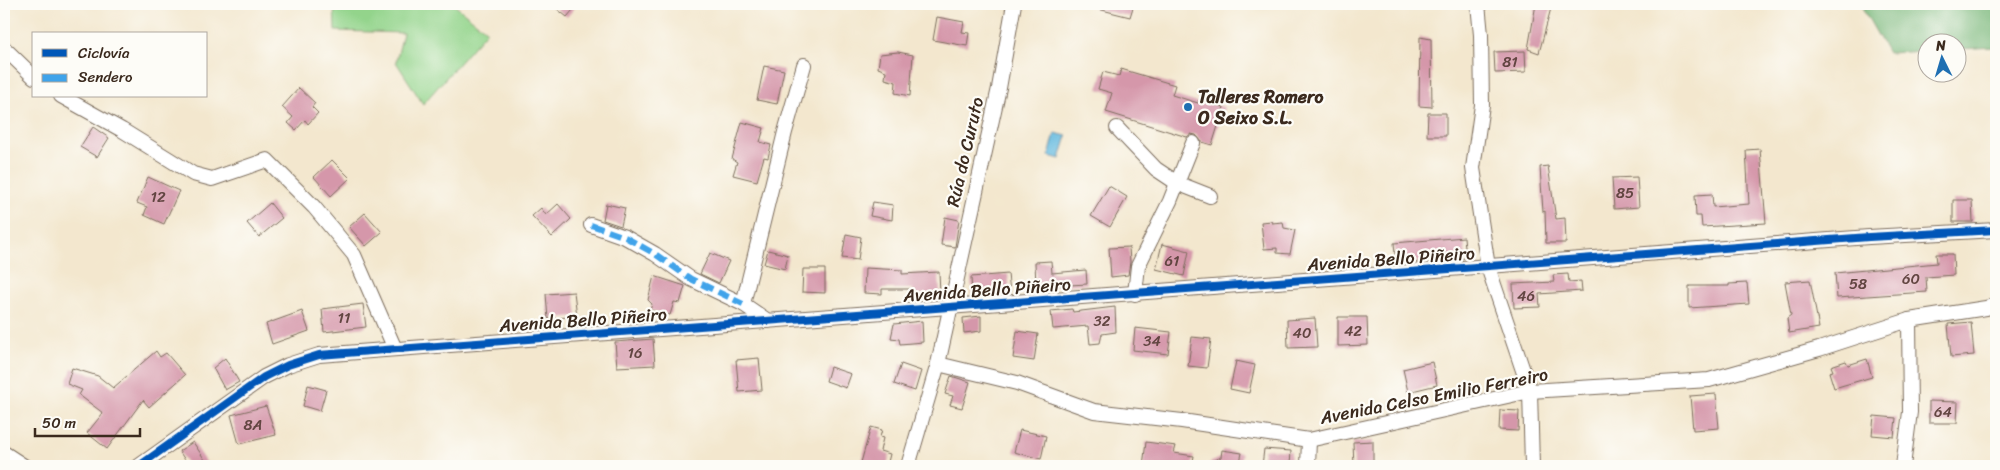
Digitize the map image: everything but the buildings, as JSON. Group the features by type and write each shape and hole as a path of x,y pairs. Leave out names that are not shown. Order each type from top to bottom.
{"street":[{"name":"Rúa do Curuto","path":"950,308 999,88 1014,4"},
{"name":"Avenida Bello Piñeiro","path":"1478,4 1481,35 1482,104 1473,168 1488,267"},
{"path":"4,48 32,75"},
{"path":"743,304 785,132 804,65"},
{"path":"65,98 122,130 193,174 212,179 267,160 314,207 354,255 395,349"},
{"path":"1117,128 1156,169 1177,183 1210,196"},
{"path":"1135,294 1138,266 1177,183 1193,143"},
{"path":"591,226 625,237 691,279 743,304 768,321"},
{"name":"Avenida Bello Piñeiro","path":"140,466 264,377 288,365 319,355 1869,237 1996,230"},
{"path":"1488,267 1530,392 1532,466"},
{"name":"Avenida Celso Emilio Ferreiro","path":"938,364 1017,384 1094,411 1182,421 1309,440 1530,392 1709,380 1819,349 1909,320 1996,305"},
{"path":"908,466 938,364 950,308"},
{"path":"1903,466 1910,412 1909,320"},
{"path":"1308,466 1309,440"},
{"path":"4,453 24,466"}],"green space":[{"path":"334,4 453,4 487,31 423,104 396,62 403,33 335,31"},
{"path":"1860,4 1996,4 1996,47 1968,48 1968,32 1918,32 1918,51 1888,53"}],"water":[{"path":"1055,133 1067,136 1060,159 1049,156"}],"marked path":[{"path":"591,225 625,237 655,254 691,279 743,304"}],"cycle path":[{"path":"139,466 264,377 288,365 319,355 1869,237 1996,230"}],"place":[{"name":"Talleres Romero O Seixo S.L.","path":"1188,107"}]}
